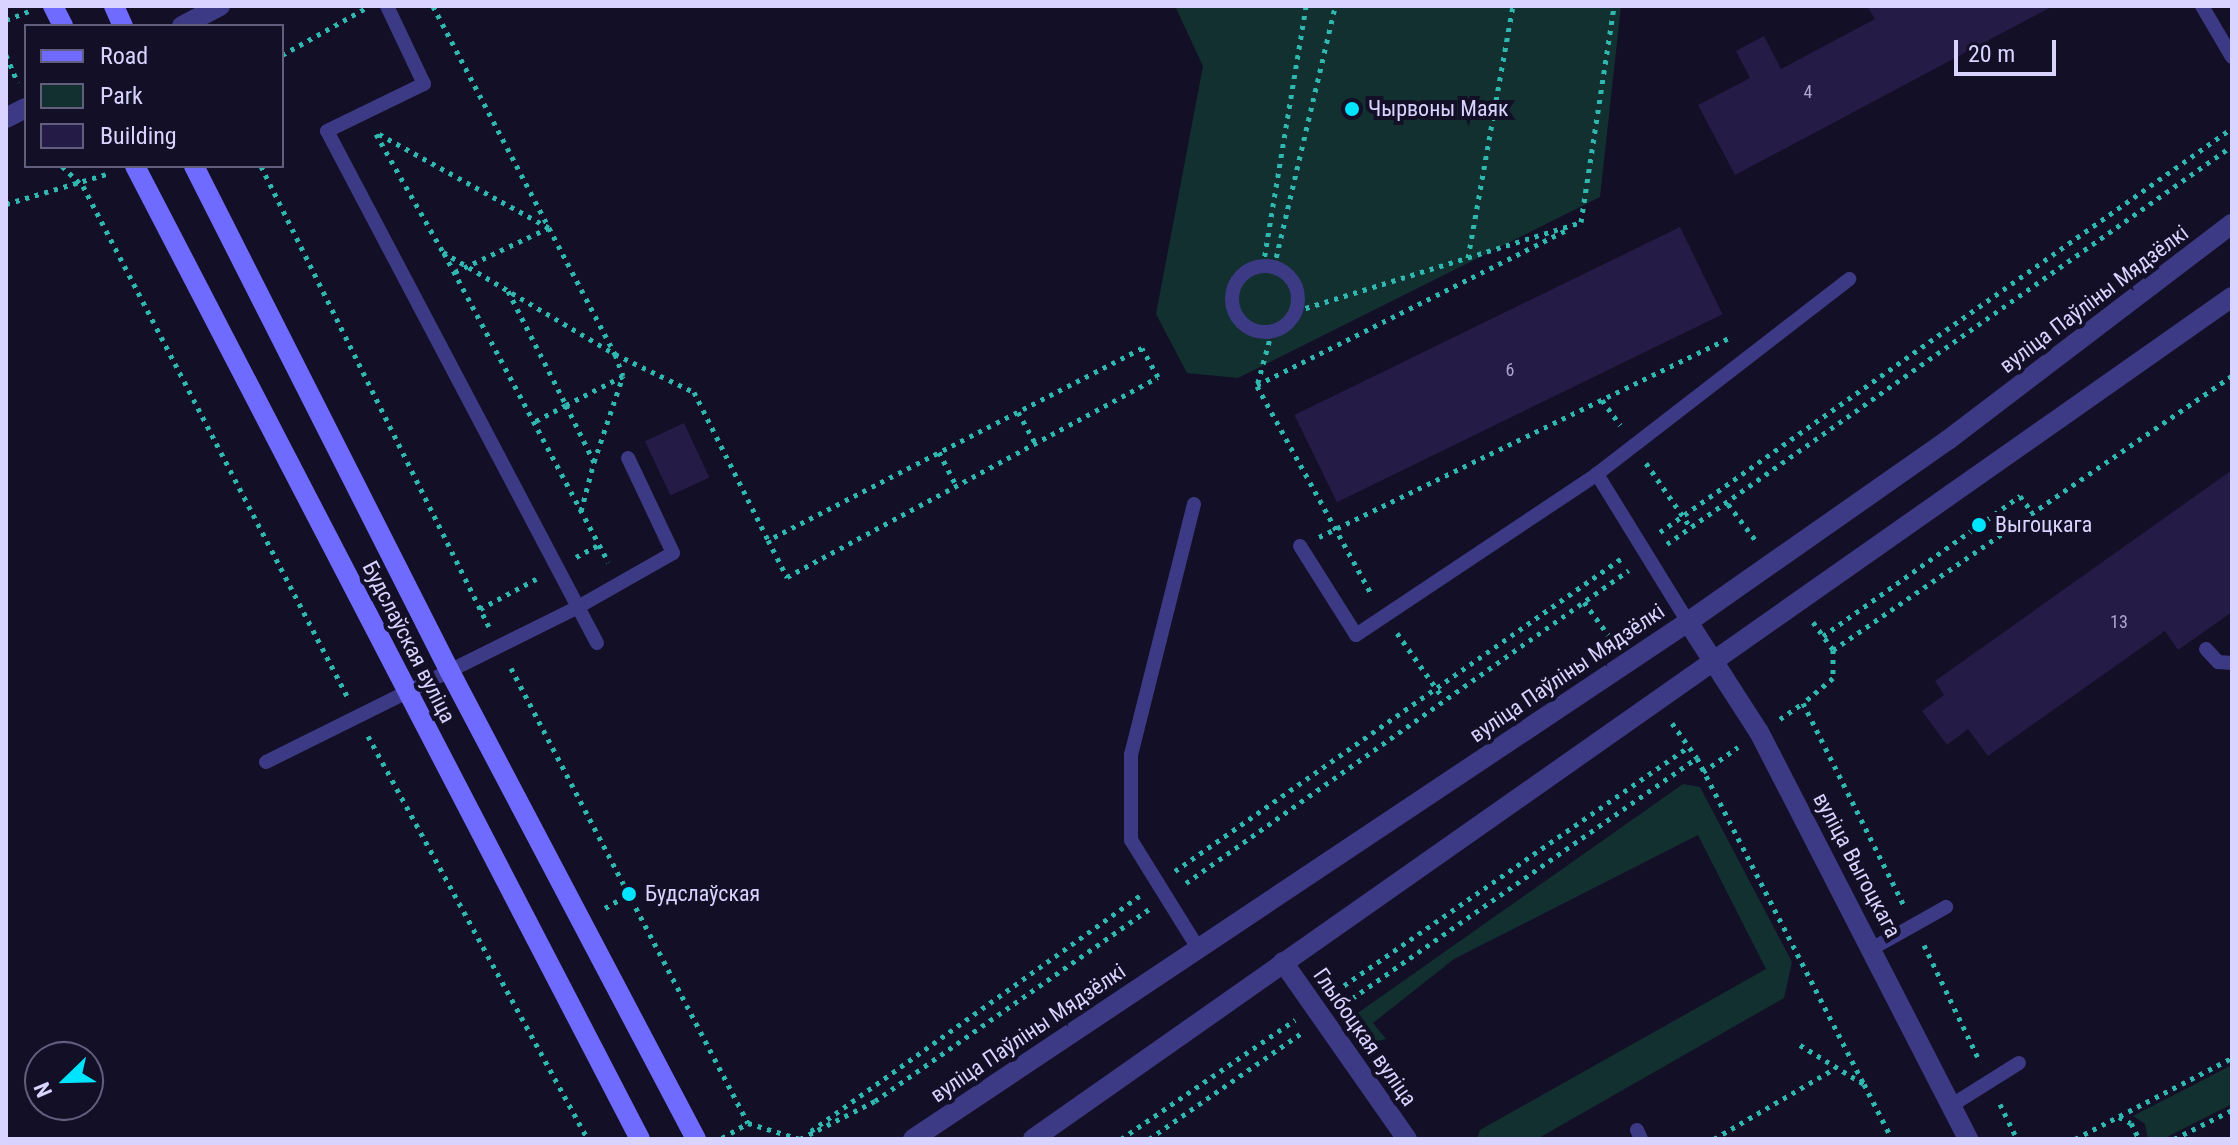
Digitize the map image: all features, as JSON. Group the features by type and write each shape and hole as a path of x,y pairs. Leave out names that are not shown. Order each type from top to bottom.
{"main road":[{"path":"53,6 62,24"},
{"name":"Будслаўская вуліца","path":"136,168 640,1139"},
{"name":"Будслаўская вуліца","path":"195,168 449,670 696,1139"}],"street":[{"path":"186,24 220,6"},
{"path":"6,118 24,98"},
{"name":"вуліца Паўліны Мядзёлкі","path":"913,1139 1688,622 1948,440 2232,224"},
{"path":"1033,1139 2232,297"},
{"name":"вуліца Выгоцкага","path":"1688,622 1714,659 1873,948 1968,1139"},
{"name":"Глыбоцкая вуліца","path":"1283,962 1407,1139"}],"lane":[{"path":"387,6 424,84 327,131 597,643"},
{"path":"2202,6 2232,57"},
{"path":"1269,267 1297,289 1296,311 1272,331 1251,329 1233,303 1244,274 1269,267"},
{"path":"1300,546 1356,635 1597,474 1849,279"},
{"path":"266,762 578,607 673,553 628,458"},
{"path":"1597,474 1688,622"},
{"path":"1194,504 1131,754 1131,840 1198,948"},
{"path":"2206,649 2218,662 2232,663"},
{"path":"1873,948 1946,907"},
{"path":"1952,1105 2019,1063"}],"path":[{"path":"284,54 371,6"},
{"path":"433,6 615,354 623,376 581,511"},
{"path":"1269,267 1306,6"},
{"path":"1269,267 1335,6"},
{"path":"1468,258 1513,6"},
{"path":"1581,222 1614,6"},
{"path":"6,55 24,98"},
{"path":"262,168 499,646 748,1123 800,1139 875,1101 1165,898 2232,128"},
{"path":"327,131 378,134 549,228"},
{"path":"378,134 455,272 620,585"},
{"path":"800,1139 1435,689 1644,551 2232,146"},
{"path":"64,168 83,186 357,716 588,1139"},
{"path":"6,204 83,186 122,168"},
{"path":"1296,311 1581,222"},
{"path":"1257,386 1581,222"},
{"path":"455,272 549,228"},
{"path":"443,252 615,354 694,392 768,540 787,577 1158,377 1142,348 768,540"},
{"path":"508,290 594,462"},
{"path":"1272,331 1257,386 1332,531 1385,616 1443,698"},
{"path":"1300,546 1739,333"},
{"path":"534,422 623,376"},
{"path":"1833,650 2232,376"},
{"path":"1018,412 1035,443"},
{"path":"939,452 956,486"},
{"path":"2017,1139 1803,703 1833,678 1833,650 1823,636 2020,496 2032,512"},
{"path":"1149,1139 1318,1012 1689,747"},
{"path":"1121,1139 1318,1012 1697,758"},
{"path":"1703,772 1892,1139"},
{"path":"1800,1045 1834,1069 1864,1084"},
{"path":"2075,1139 2089,1136 2118,1117 2232,1058"},
{"path":"1714,1139 1834,1069"},
{"path":"2174,1139 2232,1110"},
{"path":"2118,1117 2131,1123 2139,1139"},
{"path":"721,1139 748,1123"}],"green space":[{"path":"1175,6 1621,6 1600,197 1238,378 1187,373 1156,314 1203,66"},
{"path":"1683,784 1700,787 1792,962 1784,998 1537,1139 1477,1139 1480,1130 1766,969 1698,835 1454,959 1373,1023 1386,1039 1364,1044 1345,1022"},
{"path":"2232,1065 2232,1104 2163,1139 2148,1139 2145,1124 2133,1116"}],"building":[{"path":"1867,6 2053,6 1735,175 1698,105 1750,78 1736,51 1764,36 1781,69 1875,19"},
{"path":"1680,227 1723,314 1337,502 1294,415"},
{"path":"684,423 709,477 670,496 645,441"},
{"path":"2232,470 2232,612 2178,650 2165,631 1988,756 1968,729 1947,745 1922,711 1944,695 1935,681"}],"place":[{"name":"Чырвоны Маяк","path":"1352,109"},
{"name":"Выгоцкага","path":"1979,525"},
{"name":"Будслаўская","path":"629,894"}]}
